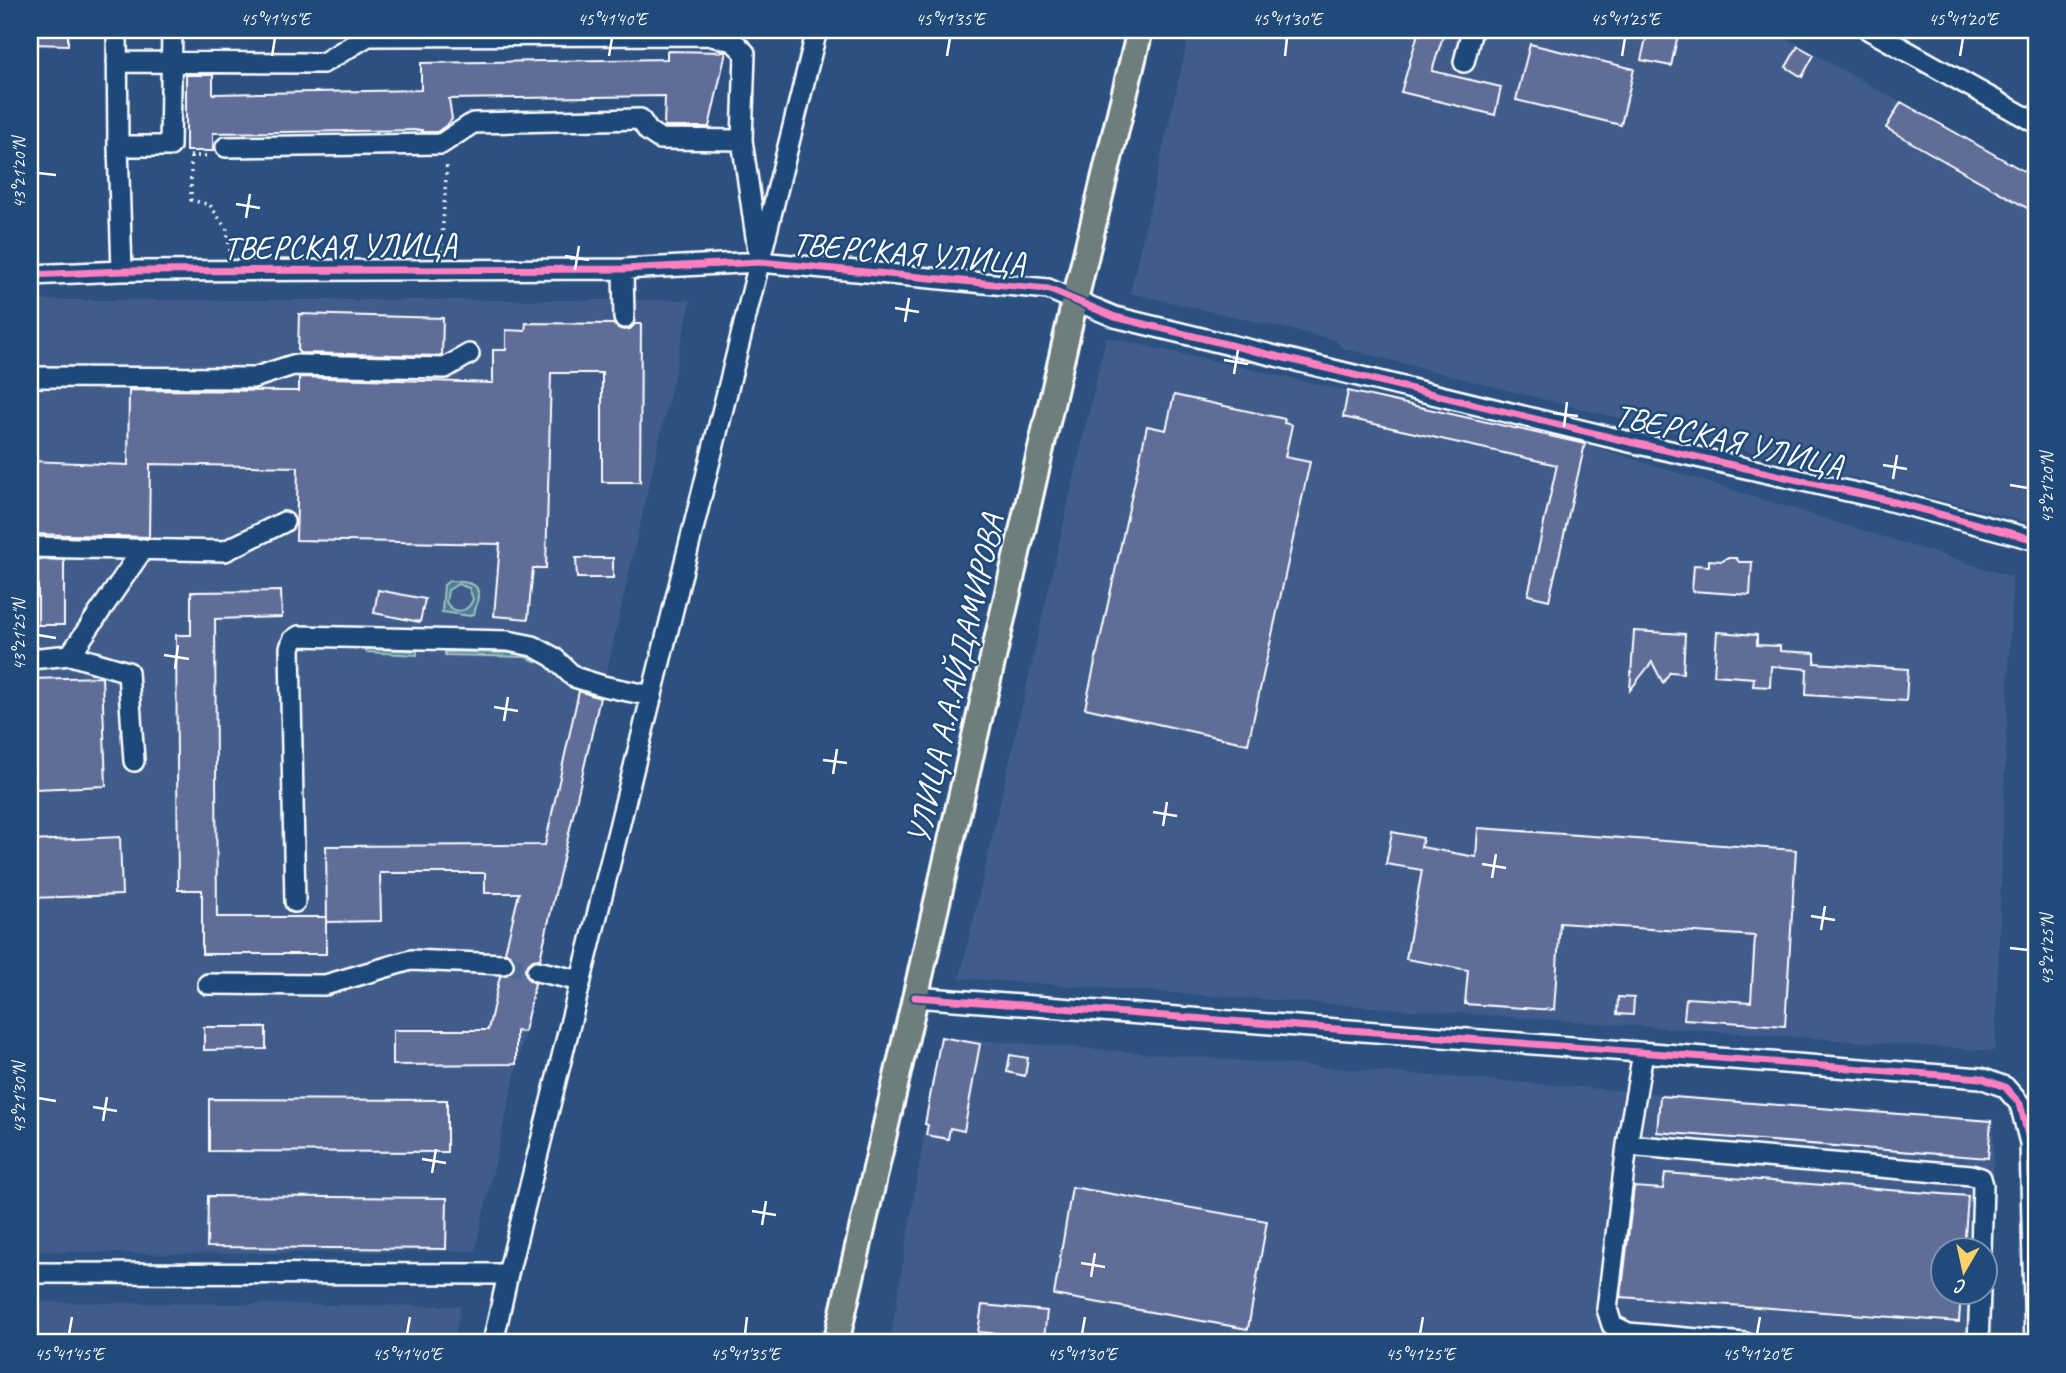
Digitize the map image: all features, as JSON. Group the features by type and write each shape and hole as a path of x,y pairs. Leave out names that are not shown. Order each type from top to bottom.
{"main road":[{"name":"УЛИЦА А.А.АЙДАМИРОВА","path":"836,1343 1075,300 1140,30"}],"street":[{"path":"117,30 122,271"},
{"path":"118,146 170,146 172,30"},
{"path":"493,1343 817,30"},
{"path":"1464,62 1472,30"},
{"path":"1869,30 2036,123"},
{"path":"117,62 323,63 368,36 390,33 706,32 733,41 745,53 742,140 760,262"},
{"path":"226,146 441,144 474,123 626,120 640,120 648,131 660,139 742,140"},
{"name":"ТВЕРСКАЯ УЛИЦА","path":"30,275 122,271 623,269 760,262 1048,289 1115,317 1630,442 1883,499 2036,540"},
{"path":"623,269 624,318"},
{"path":"30,377 253,378 293,365 444,368 469,354"},
{"path":"30,547 225,551 284,522"},
{"path":"70,655 143,549"},
{"path":"295,902 290,648 293,640 299,636 508,641 533,646 553,657 574,677 652,696"},
{"path":"30,659 70,655 128,672 134,761"},
{"path":"208,984 324,985 411,960 503,964"},
{"path":"537,971 581,981"},
{"path":"915,997 1981,1077 2005,1087 2020,1104 2030,1143 2035,1343"},
{"path":"1643,1053 1627,1145 1606,1309 1612,1325 1628,1333 1745,1343"},
{"path":"2030,1143 2036,1124"},
{"path":"1627,1145 1971,1175 1981,1178 1983,1185 1981,1236"},
{"path":"30,1273 508,1274"},
{"path":"1978,1343 1979,1306"}],"path":[{"path":"439,268 447,159 441,144"},
{"path":"170,146 191,157 215,156 226,146"},
{"path":"191,157 191,200 210,205 227,230 233,271"}],"shaded area":[{"path":"1190,30 1771,30 2036,178 2036,524 1342,348 1336,340 1130,293"},
{"path":"30,300 691,300 475,1251 171,1254 30,1251"},
{"path":"1106,337 1585,444 2012,577 1995,1051 960,978"},
{"path":"940,1037 1994,1120 1993,1236 1930,1236 1930,1306 1992,1306 1992,1343 890,1343"},
{"path":"30,1302 461,1306 453,1343 30,1343"}],"green space":[{"path":"449,581 476,587 478,596 474,614 470,616 442,612 444,585","holes":["458,584 469,588 473,599 464,610 453,609 446,602 448,590"]},
{"path":"366,649 417,651 417,655 366,652"},
{"path":"445,652 524,653 538,662 525,657 445,655"}],"building":[{"path":"30,30 68,30 68,45 30,44"},
{"path":"1419,30 1445,30 1432,71 1501,87 1495,115 1401,92"},
{"path":"1648,30 1679,30 1671,66 1641,60"},
{"path":"1530,44 1634,69 1621,125 1516,100"},
{"path":"1798,46 1814,55 1802,77 1786,67"},
{"path":"667,51 726,52 709,127 664,127 665,96 449,99 452,119 437,132 213,133 213,151 186,151 186,75 213,75 213,94 421,90 421,63 667,59"},
{"path":"1901,102 2036,178 2036,213 1886,128"},
{"path":"299,314 443,318 442,356 300,353"},
{"path":"526,323 613,324 624,330 641,324 640,482 602,482 602,373 551,373 546,568 533,568 528,619 494,616 500,544 296,540 298,467 150,464 149,537 30,534 31,461 128,465 129,390 299,391 299,377 493,383 493,350 506,350 506,330 525,331"},
{"path":"1348,391 1585,444 1549,600 1528,595 1557,465 1343,417"},
{"path":"1174,395 1285,419 1284,423 1292,425 1285,457 1310,462 1248,744 1085,708 1147,426 1166,430"},
{"path":"576,558 613,558 613,578 577,578"},
{"path":"1726,558 1752,562 1750,595 1692,591 1694,565 1709,566 1709,560 1723,561"},
{"path":"38,559 64,560 64,625 38,625"},
{"path":"378,590 425,599 420,622 374,613"},
{"path":"281,591 282,617 215,619 217,917 326,917 326,954 202,954 202,890 178,890 176,635 191,635 191,592"},
{"path":"1634,631 1685,634 1683,673 1670,672 1663,683 1652,662 1630,690"},
{"path":"1717,632 1757,635 1757,645 1780,646 1780,651 1815,653 1815,663 1908,669 1906,701 1806,695 1807,669 1771,666 1770,687 1753,686 1754,678 1714,675"},
{"path":"102,677 106,786 35,789 31,679"},
{"path":"579,691 600,698 540,959 533,960 525,968 529,980 535,983 524,1032 516,1031 516,1064 393,1065 393,1030 488,1030 500,976 509,974 515,965 513,958 505,952 519,893 485,893 485,873 380,873 381,921 327,922 326,846 545,845"},
{"path":"1478,828 1796,850 1785,1026 1684,1019 1686,998 1751,1002 1755,936 1560,923 1554,1010 1465,1004 1468,970 1406,959 1422,870 1386,864 1392,832 1423,838 1421,847 1476,857"},
{"path":"120,837 122,895 30,898 30,841"},
{"path":"1618,997 1634,998 1633,1015 1617,1014"},
{"path":"204,1027 266,1027 266,1049 204,1050"},
{"path":"941,1037 980,1044 964,1131 950,1128 948,1139 926,1135 928,1125 925,1124"},
{"path":"1010,1055 1028,1058 1025,1076 1007,1072"},
{"path":"1660,1096 1991,1121 1988,1158 1657,1132"},
{"path":"209,1099 447,1100 447,1152 209,1151"},
{"path":"1665,1173 1968,1196 1965,1236 1930,1236 1930,1306 1960,1306 1959,1322 1621,1297 1634,1187 1663,1189"},
{"path":"1072,1187 1267,1221 1248,1329 1054,1295"},
{"path":"208,1196 447,1198 446,1249 207,1247"},
{"path":"982,1305 1047,1311 1044,1338 978,1332"}],"tunnel":[{"path":"503,964 537,971"}],"cycle path":[{"path":"30,275 122,271 623,269 760,262 1048,289 1115,317 1630,442 1883,499 2036,540"},
{"path":"915,997 1981,1078 2005,1087 2020,1104 2030,1143 2035,1343"}]}
